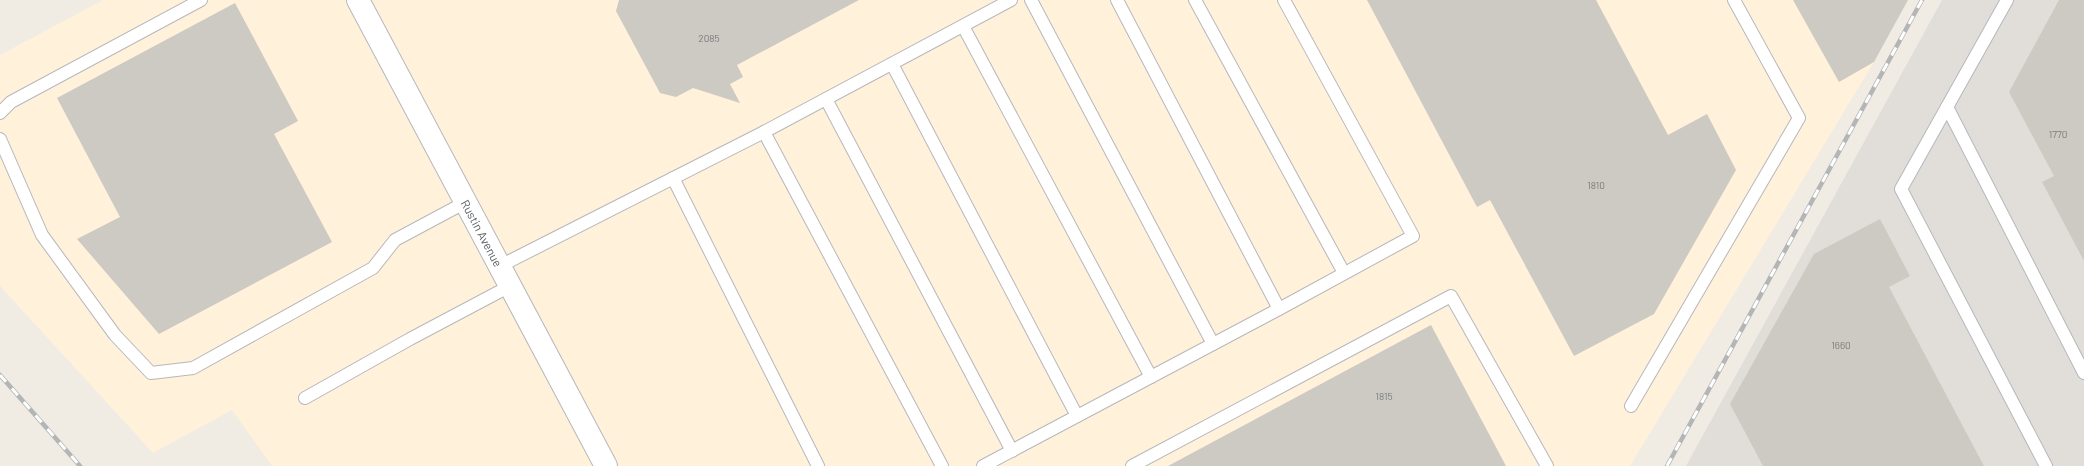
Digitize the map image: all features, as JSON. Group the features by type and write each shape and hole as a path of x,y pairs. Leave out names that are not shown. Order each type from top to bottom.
{"street":[{"name":"Rustin Avenue","path":"358,0 606,466"}],"lane":[{"path":"0,113 11,102 201,0"},
{"path":"500,266 764,132 1011,0"},
{"path":"1031,0 1213,344"},
{"path":"1117,0 1278,309"},
{"path":"1195,0 1344,274"},
{"path":"983,466 1413,236 1284,0"},
{"path":"1630,406 1800,118 1734,0"},
{"path":"2007,0 1901,188 2046,466"},
{"path":"963,26 1152,376"},
{"path":"892,64 1077,416"},
{"path":"826,99 1012,451"},
{"path":"1947,106 2084,373"},
{"path":"764,132 942,466"},
{"path":"0,138 42,235 115,334 151,373 193,368 373,268 395,240 466,202"},
{"path":"673,178 818,466"},
{"path":"305,398 410,339 510,286"},
{"path":"1132,466 1451,296 1547,466"}],"shaded area":[{"path":"103,0 1908,0 1874,62 1630,466 272,466 232,410 153,453 0,286 0,55"},
{"path":"1942,0 2084,0 2084,466 1686,466"}],"building":[{"path":"619,0 859,0 737,65 743,77 730,84 740,103 693,88 676,97 660,93 616,11"},
{"path":"1367,0 1596,0 1668,135 1707,114 1736,170 1654,314 1574,356 1490,200 1477,207"},
{"path":"1793,0 1908,0 1874,62 1839,82"},
{"path":"2059,0 2084,0 2084,261 2042,182 2054,176 2009,92"},
{"path":"235,3 298,121 274,134 332,242 159,334 77,239 120,217 57,98"},
{"path":"1880,219 1910,276 1889,287 1984,466 1763,466 1730,404 1814,254"},
{"path":"1431,325 1506,466 1168,466"}],"railway":[{"path":"1667,466 1922,0"},
{"path":"0,375 80,466"}]}
